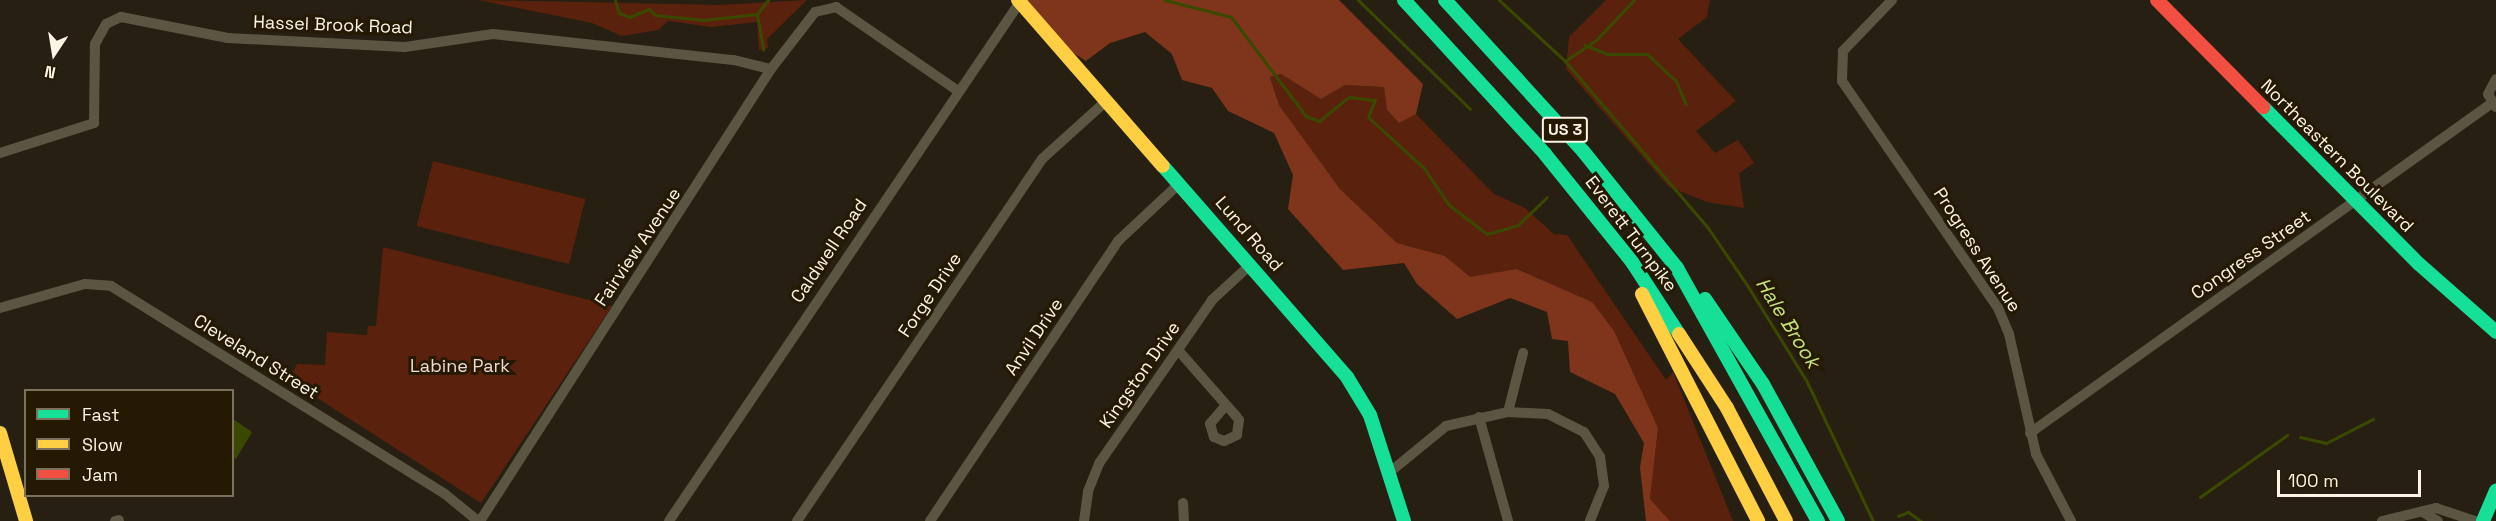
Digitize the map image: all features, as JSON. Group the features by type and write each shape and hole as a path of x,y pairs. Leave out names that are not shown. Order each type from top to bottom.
{"main road":[{"name":"Everett Turnpike","path":"1404,0 1610,234 1691,349 1786,521"},
{"name":"Everett Turnpike","path":"1445,0 1583,151 1677,268 1818,521"},
{"name":"Northeastern Boulevard","path":"2157,0 2356,200 2496,332"},
{"name":"Lund Road","path":"1019,1 1105,102 1251,264 1360,395 1390,472 1404,521"},
{"path":"1610,234 1758,521"},
{"path":"1677,268 1705,298 1763,384 1838,521"},
{"path":"0,433 26,521"},
{"path":"2483,521 2496,491"}],"street":[{"name":"Progress Avenue","path":"1892,0 1843,51 1842,81 1998,308 2009,334 2030,433 2043,471 2071,521"},
{"name":"Caldwell Road","path":"669,521 1019,1"},
{"name":"Fairview Avenue","path":"479,521 771,69 815,12 836,7 958,91"},
{"name":"Hassel Brook Road","path":"0,153 94,123 95,44 106,24 121,17 228,38 397,47 493,34 734,60 771,69"},
{"name":"Congress Street","path":"2030,433 2356,200 2494,105 2489,90 2496,79"},
{"name":"Forge Drive","path":"797,521 1042,159 1105,102"},
{"name":"Anvil Drive","path":"930,521 1118,241 1180,183"},
{"name":"Kingston Drive","path":"1084,521 1095,471 1212,300 1251,264"},
{"name":"Cleveland Street","path":"0,308 85,284 111,286 445,494 479,521"},
{"path":"1178,350 1226,405"},
{"path":"1508,412 1524,353"},
{"path":"1390,472 1438,430 1479,417 1508,412 1559,417 1591,440 1604,476 1602,496 1590,521"},
{"path":"1479,417 1508,521"},
{"path":"1183,503 1184,521 1190,521"},
{"path":"2382,521 2447,510 2475,521"},
{"path":"2424,513 2438,521"}],"green space":[{"path":"478,0 720,5 807,0 767,39 768,48 759,50 757,22 711,27 668,21 658,30 622,36 592,23"},
{"path":"1606,0 1710,0 1707,17 1678,39 1736,101 1696,131 1715,153 1738,140 1754,163 1739,173 1744,208 1707,202 1669,187 1566,69 1569,37"},
{"path":"1281,74 1321,99 1345,85 1384,87 1387,110 1399,122 1416,114 1494,194 1525,208 1554,234 1567,235 1666,380 1673,372 1733,521 1670,521 1650,499 1658,428 1592,302 1518,269 1470,278 1445,256 1397,243 1340,189 1279,105 1270,77"},
{"path":"433,161 585,199 569,264 417,226"},
{"name":"Labine Park","path":"383,247 612,306 481,503 289,380 297,364 325,365 327,332 367,335 368,326 376,326"}],"shaded area":[{"path":"1026,0 1339,0 1423,84 1416,114 1399,123 1387,110 1384,87 1345,85 1321,99 1281,74 1270,77 1279,105 1340,189 1397,243 1445,256 1470,277 1517,269 1592,302 1614,331 1658,428 1650,499 1670,521 1646,521 1640,467 1644,443 1615,394 1570,372 1568,341 1552,339 1547,312 1510,298 1457,319 1417,284 1404,263 1343,270 1288,209 1293,175 1274,133 1228,111 1212,88 1182,80 1172,54 1145,32 1110,43 1086,61 1061,45"},
{"path":"234,420 252,432 236,459 234,458"}],"waterway":[{"path":"615,0 619,13 629,17 649,9 655,15 704,20 757,14 768,0"},
{"path":"1165,0 1231,17 1306,116 1319,121 1349,97 1375,100 1368,117 1424,168 1449,205 1487,234 1518,225 1547,197"},
{"path":"1358,0 1470,109"},
{"path":"1499,0 1565,61"},
{"name":"Hale Brook","path":"1634,0 1596,40 1565,61 1708,228 1747,285 1806,380 1873,521"},
{"path":"757,14 763,49"},
{"path":"1585,45 1607,54 1647,54 1676,81 1686,104"},
{"name":"Hale Brook","path":"2300,437 2326,443 2373,419"},
{"name":"Hale Brook","path":"2200,497 2287,435"},
{"name":"Hale Brook","path":"1898,516 1908,512 1921,521"}],"traffic: fast":[{"path":"1404,0 1545,154 1632,262 1679,334"},
{"path":"1445,0 1583,151 1677,268 1818,521"},
{"path":"2263,107 2419,264 2496,332"},
{"path":"1163,166 1347,377 1370,415 1404,521"},
{"path":"1705,299 1763,384 1838,521"},
{"path":"2483,521 2496,491"}],"traffic: slow":[{"path":"1018,0 1163,166"},
{"path":"1642,294 1758,521"},
{"path":"1679,334 1727,408 1786,521"},
{"path":"0,433 26,521"}],"traffic: jam":[{"path":"2157,0 2263,107"}]}
